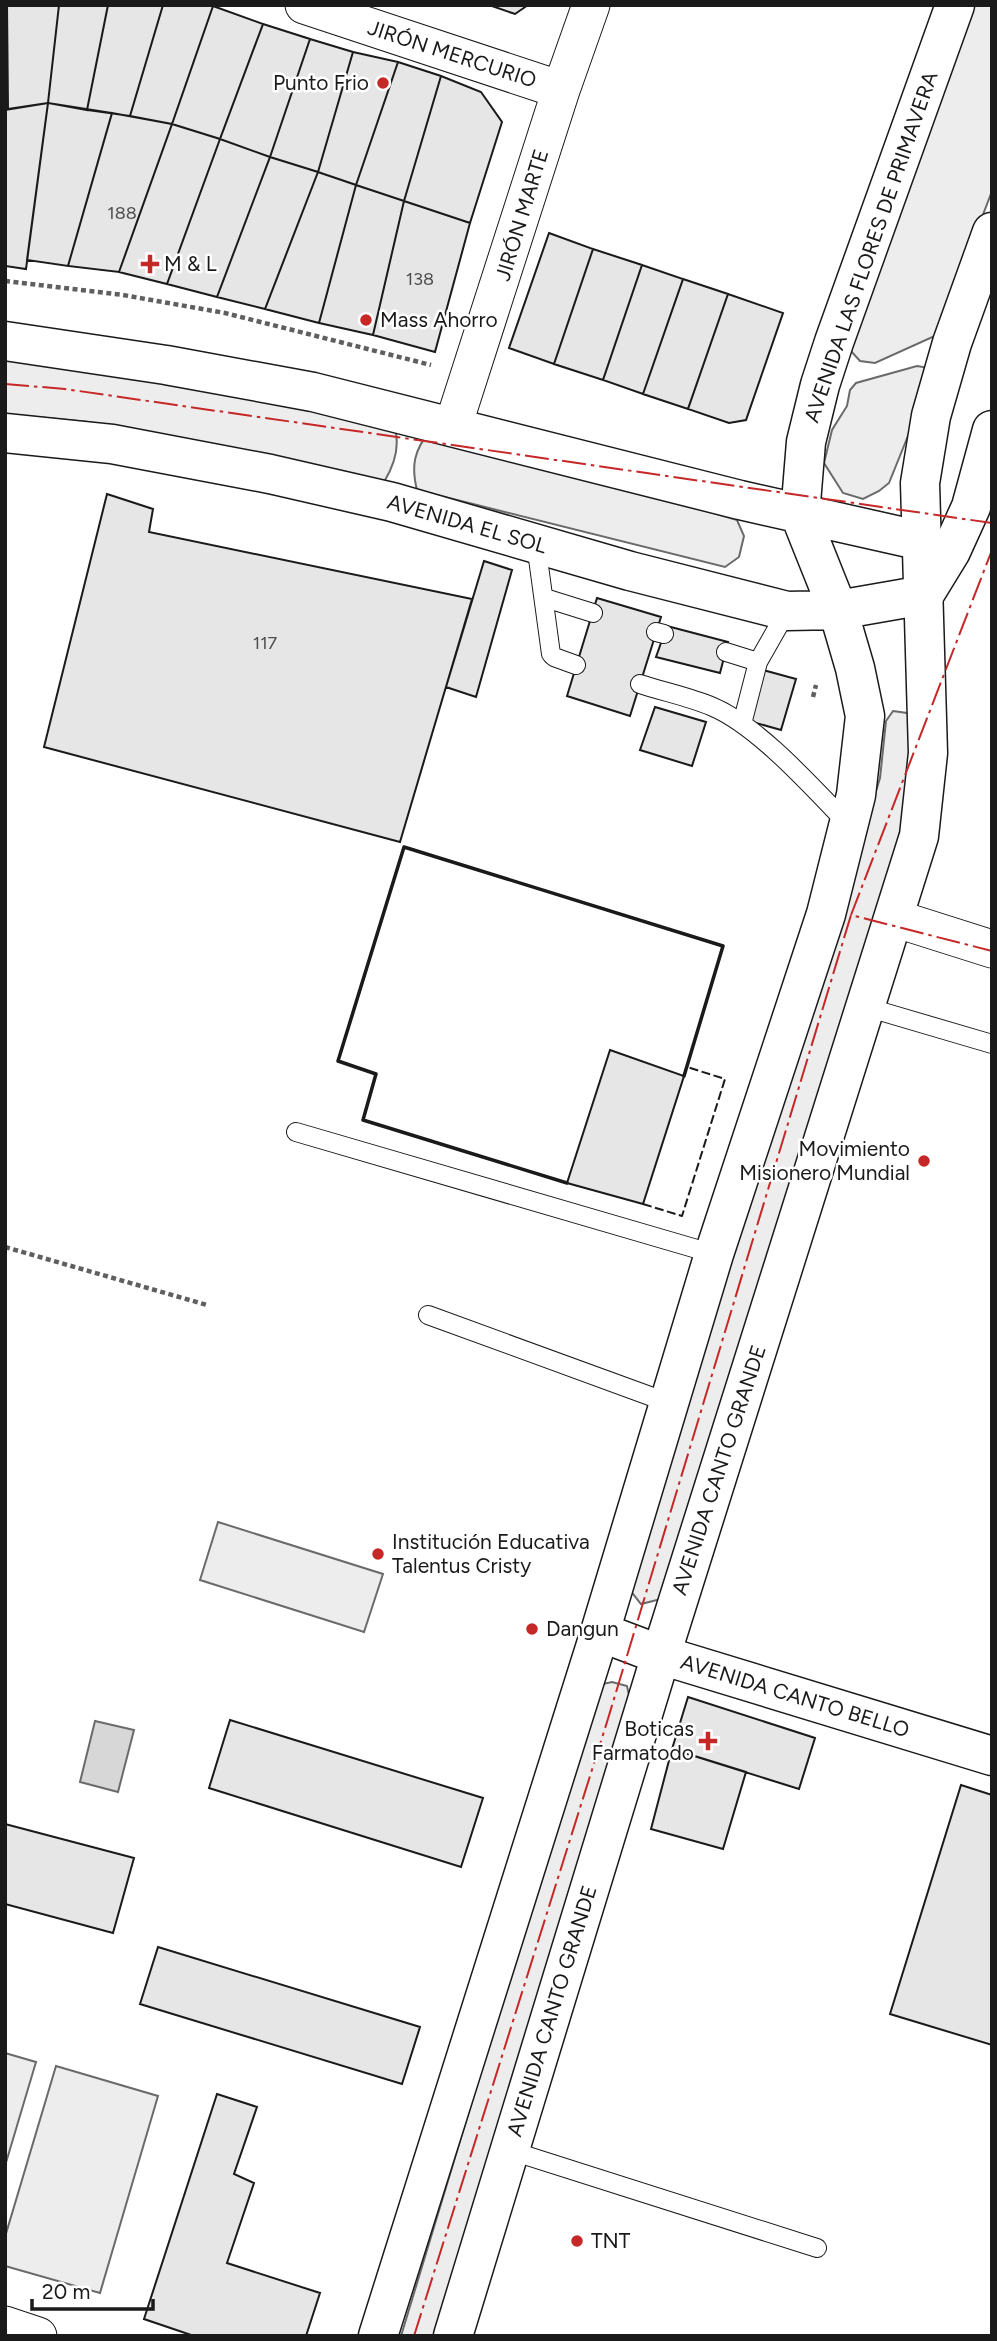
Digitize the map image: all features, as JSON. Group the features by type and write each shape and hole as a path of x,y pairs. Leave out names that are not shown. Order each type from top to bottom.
{"main road":[{"name":"AVENIDA LAS FLORES DE PRIMAVERA","path":"838,610 800,515 806,442 820,385 955,5"},
{"path":"925,595 920,483 931,416 952,343 992,232"},
{"path":"5,341 166,365 313,392 800,515 922,541"},
{"path":"925,595 951,551 971,506 992,430"},
{"name":"AVENIDA EL SOL","path":"5,433 112,444 270,474 392,502 707,592 787,611 838,610 925,595"},
{"name":"AVENIDA CANTO GRANDE","path":"453,2336 661,1655 919,836 928,753 925,595"},
{"path":"378,2336 600,1632 714,1254 826,914 856,795 865,716 855,668 838,610"},
{"name":"AVENIDA CANTO BELLO","path":"600,1632 661,1655 992,1756"}],"street":[{"name":"JIRÓN MERCURIO","path":"304,5 561,90"},
{"name":"JIRÓN MARTE","path":"453,426 591,5"},
{"path":"894,918 992,949"},
{"path":"5,2325 38,2336"}],"lane":[{"path":"536,544 551,654 576,665"},
{"path":"545,598 593,613"},
{"path":"742,724 758,662 787,611"},
{"path":"726,652 758,662"},
{"path":"640,684 713,707 742,724 791,767 848,824"},
{"path":"866,1007 992,1044"},
{"path":"296,1132 714,1254"},
{"path":"428,1315 669,1403"},
{"path":"509,2150 817,2248"}],"path":[{"path":"5,281 123,295 225,313 437,366 474,365"},
{"path":"5,1247 207,1305"}],"shaded area":[{"path":"970,5 992,5 992,191 937,335 875,363 860,361 850,350"},
{"path":"5,359 161,375 393,423 397,438 394,461 384,482 299,462 88,422 5,414"},
{"path":"917,366 929,368 916,416 889,483 863,499 843,493 824,463 832,430 847,406 850,390 856,383"},
{"path":"430,431 737,520 744,536 739,557 725,567 417,490 415,459 420,445"},
{"path":"893,711 907,713 917,727 911,786 897,844 661,1599 641,1604 630,1590 880,778 886,721"},
{"path":"218,1522 383,1574 364,1632 200,1580"},
{"path":"612,1682 627,1686 631,1704 441,2336 401,2336 598,1685"},
{"path":"95,1721 134,1730 118,1792 80,1782"},
{"path":"5,2053 36,2062 5,2166"},
{"path":"56,2066 158,2096 100,2293 5,2266 5,2237"}],"building":[{"path":"5,5 8,109 5,110"},
{"path":"7,5 59,5 48,103 8,109"},
{"path":"59,5 108,5 87,110 48,103"},
{"path":"108,5 163,5 130,116 87,110"},
{"path":"163,5 213,6 172,124 130,116"},
{"path":"489,5 528,5 515,14"},
{"path":"213,6 263,24 220,139 172,124"},
{"path":"263,24 310,39 270,157 220,139"},
{"path":"310,39 353,52 318,172 270,157"},
{"path":"353,52 398,62 356,185 318,172"},
{"path":"398,62 441,76 404,201 356,185"},
{"path":"441,76 481,92 502,122 470,223 404,201"},
{"path":"48,103 112,113 68,266 27,260"},
{"path":"48,103 26,269 5,266 5,110"},
{"path":"112,113 172,124 119,272 68,266"},
{"path":"172,124 220,139 167,284 119,272"},
{"path":"220,139 270,157 217,297 167,284"},
{"path":"270,157 318,172 265,309 217,297"},
{"path":"318,172 356,185 319,323 265,309"},
{"path":"356,185 404,201 373,335 319,323"},
{"path":"404,201 470,223 435,352 373,335"},
{"path":"549,233 593,249 554,364 509,348"},
{"path":"593,249 642,265 603,380 554,364"},
{"path":"642,265 683,279 643,394 603,380"},
{"path":"683,279 728,294 688,409 643,394"},
{"path":"728,294 783,313 746,420 729,423 688,409"},
{"path":"107,494 153,509 149,532 472,599 400,842 44,747"},
{"path":"484,561 512,570 476,697 446,687"},
{"path":"597,598 661,617 630,716 567,696"},
{"path":"667,626 728,642 720,673 656,657"},
{"path":"763,670 796,679 781,730 749,721"},
{"path":"655,707 706,722 692,766 640,750"},
{"path":"610,1050 684,1076 643,1204 567,1183"},
{"path":"688,1697 815,1738 799,1789 672,1749"},
{"path":"230,1720 483,1798 461,1867 209,1788"},
{"path":"672,1749 746,1772 723,1849 651,1829"},
{"path":"961,1785 992,1795 992,2045 890,2014"},
{"path":"5,1824 134,1858 113,1933 5,1904"},
{"path":"158,1947 420,2027 402,2084 140,2004"},
{"path":"217,2094 257,2107 234,2174 254,2183 227,2263 320,2293 306,2336 194,2336 144,2319"}],"fence":[{"path":"643,1204 682,1216 725,1079 687,1067"}],"wall":[{"path":"567,1183 363,1120 376,1074 338,1061 404,847 723,946 684,1076"}],"power":[{"path":"5,384 65,389 992,523"},
{"path":"851,915 992,550"},
{"path":"414,2336 607,1722 851,915 992,951"}],"place":[{"name":"Punto Frio","path":"383,83"},
{"name":"M & L","path":"150,264"},
{"name":"Mass Ahorro","path":"366,320"},
{"name":"Movimiento Misionero Mundial","path":"924,1161"},
{"name":"Institución Educativa Talentus Cristy","path":"378,1554"},
{"name":"Dangun","path":"532,1629"},
{"name":"Boticas Farmatodo","path":"708,1741"},
{"name":"TNT","path":"577,2241"}]}
